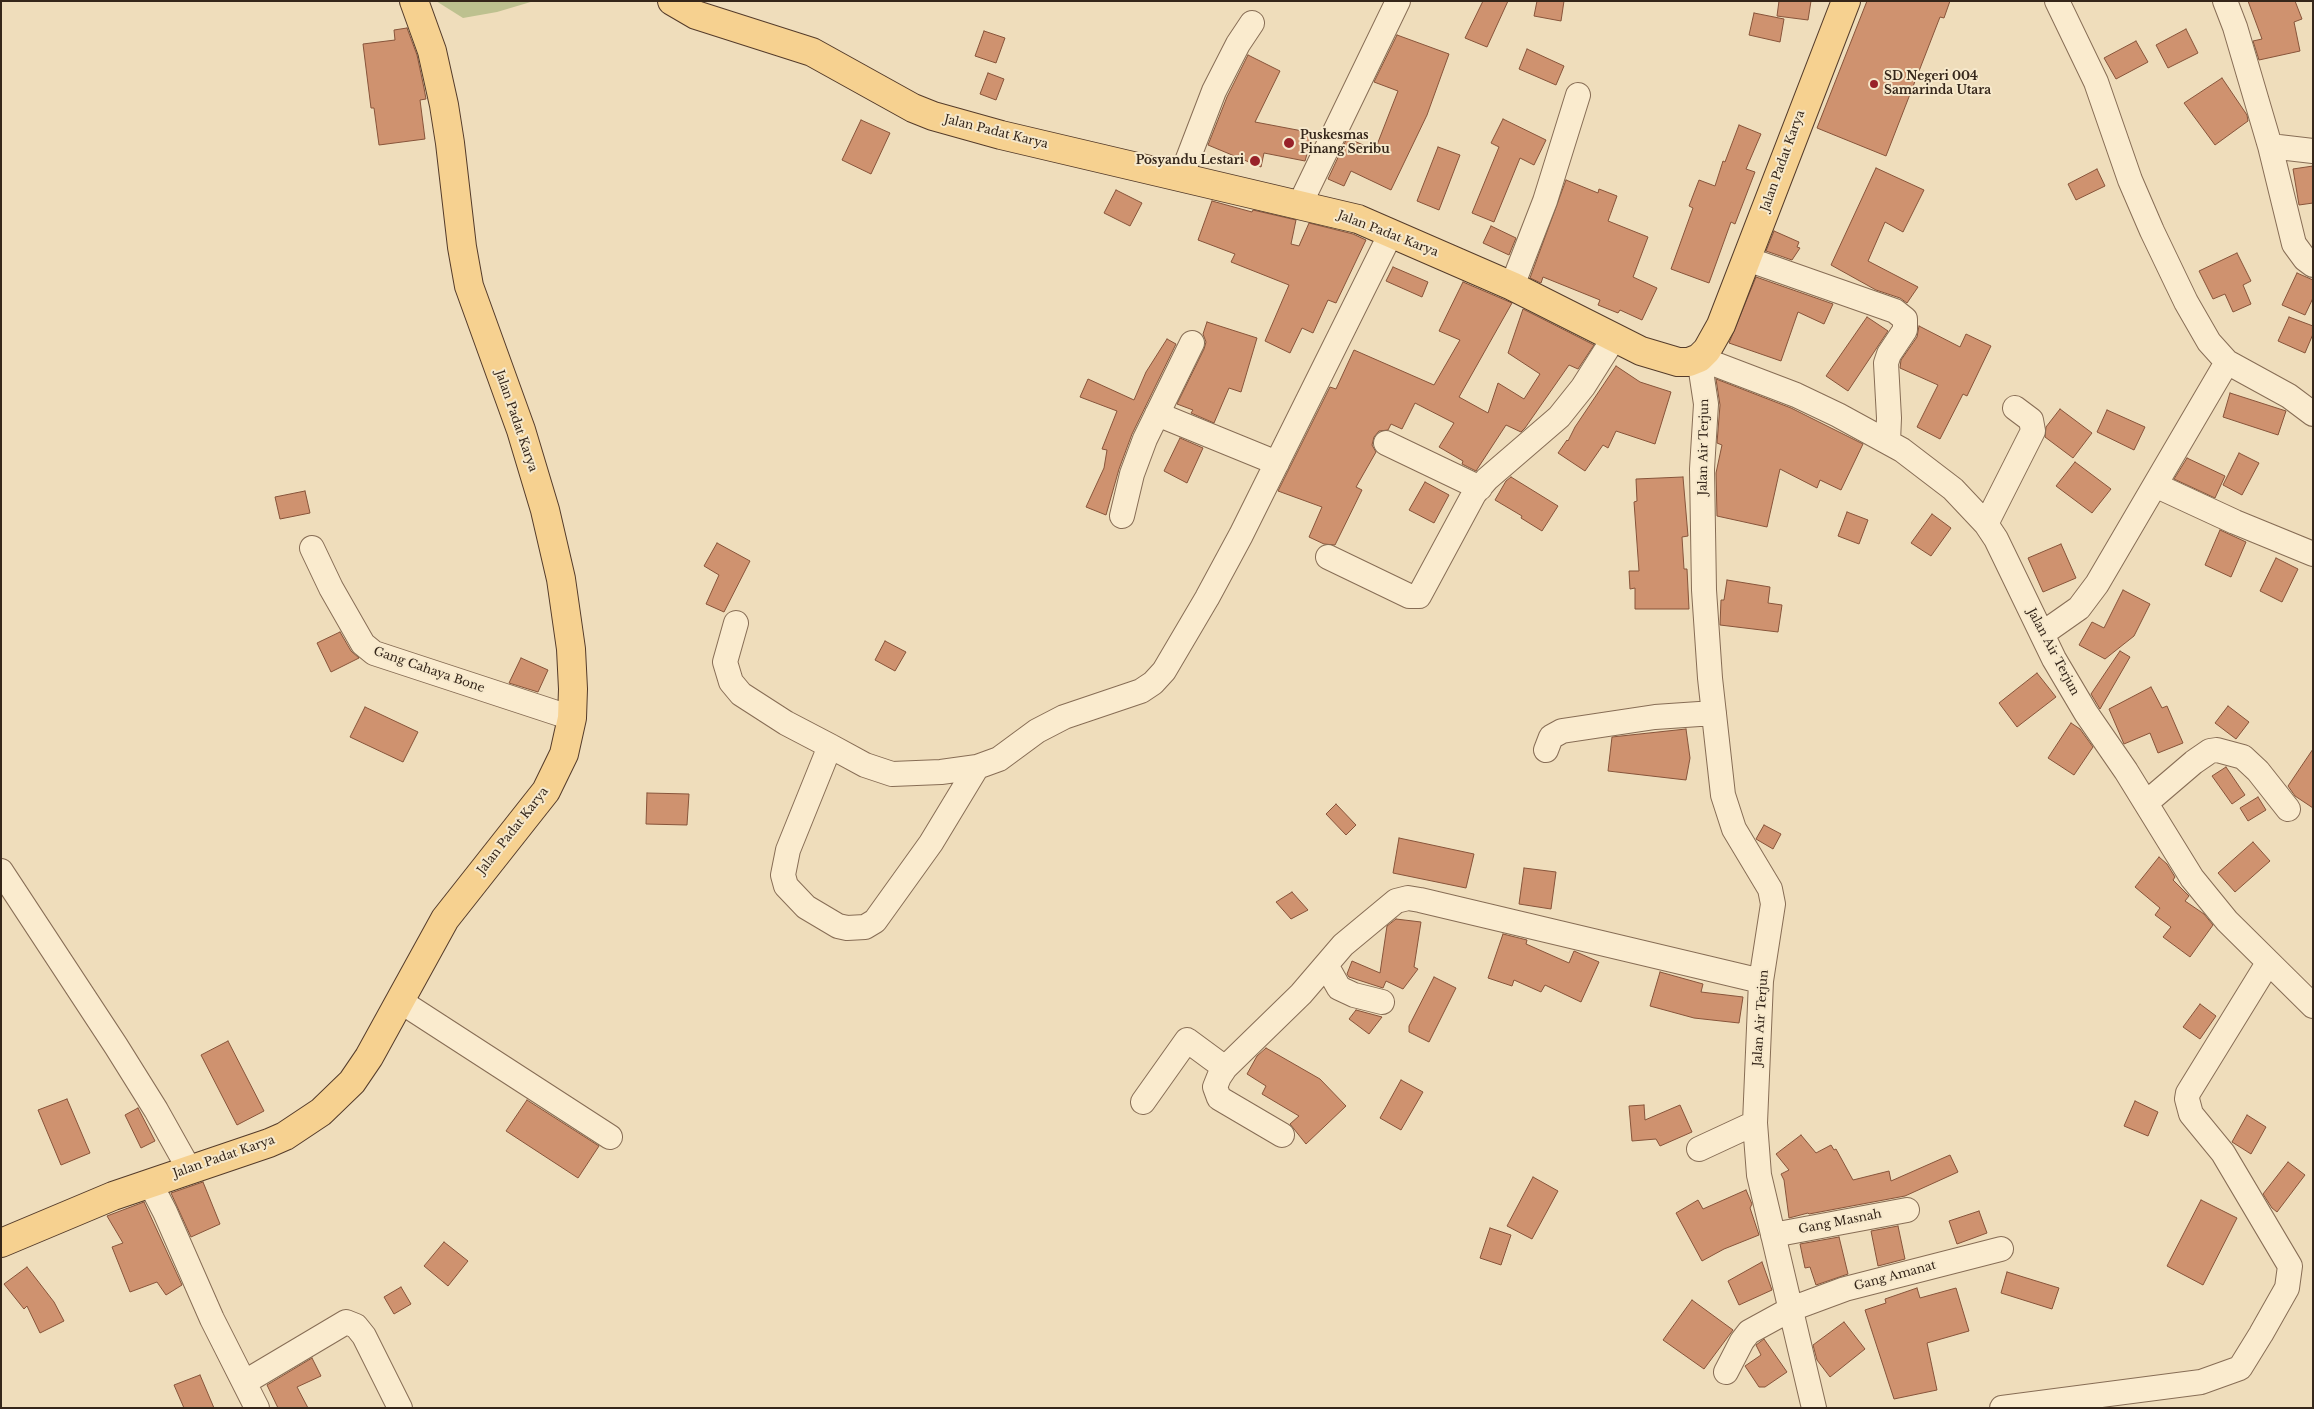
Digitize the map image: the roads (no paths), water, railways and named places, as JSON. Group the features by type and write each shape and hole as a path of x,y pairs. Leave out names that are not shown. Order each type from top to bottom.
{"main road":[{"name":"Jalan Padat Karya","path":"1,1243 113,1196 285,1136 322,1112 352,1082 369,1057 445,919 552,782 564,754 572,718 572,649 561,579 546,510 521,430 469,286 442,96 432,51 414,1"},
{"name":"Jalan Padat Karya","path":"672,1 696,15 812,52 923,112 1001,135 1358,219 1512,286 1641,351 1669,361 1689,362 1699,358 1714,340 1846,1"}],"street":[{"path":"1300,204 1398,1"},
{"path":"2057,1 2096,82 2130,180 2168,266 2209,342 2227,362 2275,388 2313,414"},
{"path":"2225,1 2235,27 2270,146 2294,244 2313,265"},
{"path":"1181,177 1214,92 1238,44 1252,23"},
{"path":"1512,286 1545,201 1578,95"},
{"path":"2270,146 2313,151"},
{"path":"736,623 725,657 726,671 734,686 747,700 865,765 892,774 941,772 977,767 999,759 1037,731 1064,717 1141,691 1153,683 1169,662 1208,598 1278,463 1391,233"},
{"path":"1747,259 1895,311 1905,319 1905,330 1889,354 1886,363 1889,418 1888,442"},
{"path":"1328,557 1415,598 1419,596 1474,494 1487,479 1560,416 1583,386 1614,338"},
{"path":"1122,516 1132,474 1157,414 1192,343"},
{"name":"Jalan Air Terjun","path":"1814,1408 1759,1175 1755,1123 1761,982 1771,924 1772,897 1761,872 1738,838 1723,795 1710,678 1704,590 1702,469 1706,404 1699,358 1796,395 1838,415 1888,442 1953,489 1986,524 1996,540 2054,659 2086,714 2146,802 2192,878 2227,921 2313,1006"},
{"path":"2042,634 2068,618 2086,600 2227,362"},
{"path":"1986,524 2033,431 2031,420 2015,408"},
{"path":"1157,414 1278,463"},
{"path":"1386,443 1480,488"},
{"path":"2155,485 2235,522 2313,554"},
{"name":"Gang Cahaya Bone","path":"312,548 331,588 364,644 374,653 572,718"},
{"path":"1546,750 1552,735 1562,731 1654,717 1714,713"},
{"path":"830,746 788,850 783,875 786,886 806,907 838,926 847,928 865,927 875,921 931,843 977,767"},
{"path":"2146,802 2194,762 2210,751 2217,750 2243,757 2258,772 2288,809"},
{"path":"1,871 125,1060 189,1169"},
{"path":"1282,1135 1219,1098 1215,1087 1225,1068 1294,1000 1344,945 1385,908 1396,901 1408,898 1761,982"},
{"path":"2002,1408 2200,1382 2240,1368 2261,1334 2287,1288 2290,1266 2223,1153 2192,1114 2187,1098 2188,1093 2268,963"},
{"path":"1326,965 1339,988 1354,996 1382,1002"},
{"path":"400,1001 610,1137"},
{"path":"1143,1102 1187,1040 1225,1068"},
{"path":"1700,1149 1755,1123"},
{"path":"150,1183 165,1212 212,1319 257,1408"},
{"name":"Gang Masnah","path":"1773,1236 1907,1210"},
{"name":"Gang Amanat","path":"1726,1372 1742,1341 1750,1332 1791,1309 1845,1289 2001,1249"},
{"path":"244,1382 343,1323 351,1323 364,1336 400,1408"}],"place":[{"name":"SD Negeri 004 Samarinda Utara","path":"1874,84"},
{"name":"Puskesmas Pinang Seribu","path":"1289,143"},
{"name":"Posyandu Lestari","path":"1255,161"}]}
